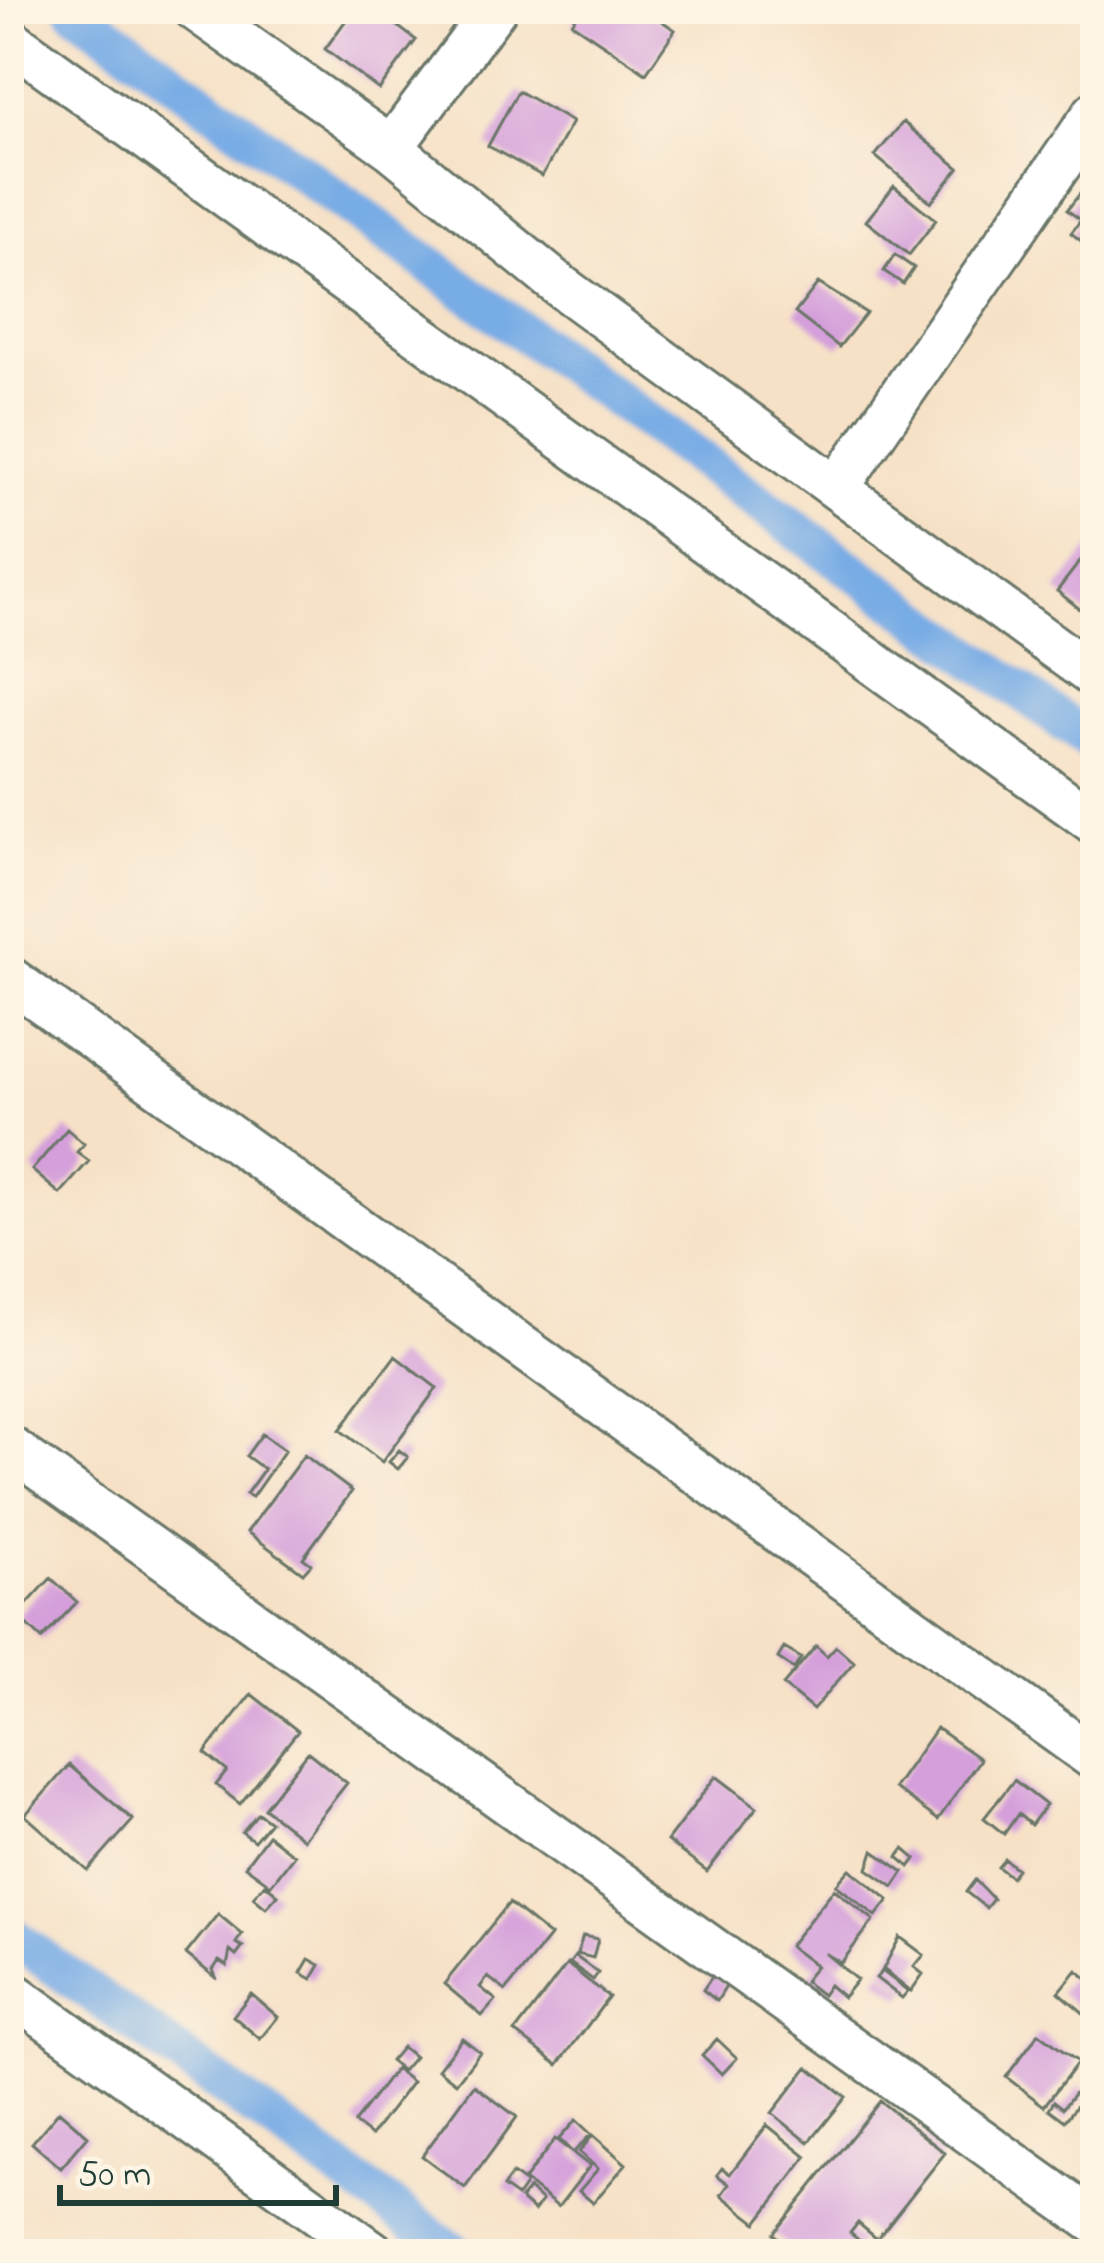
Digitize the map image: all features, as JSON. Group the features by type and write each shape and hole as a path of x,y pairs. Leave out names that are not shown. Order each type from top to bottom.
{"street":[{"path":"195,9 391,148 559,285 1095,677"},
{"path":"391,148 495,9"},
{"path":"9,39 1095,824"},
{"path":"837,488 1095,113"},
{"path":"9,978 1095,1760"},
{"path":"9,1447 1095,2222"},
{"path":"9,1991 375,2254"}],"building":[{"path":"354,9 375,9 416,40 379,90 325,49"},
{"path":"581,9 644,9 675,30 646,73 572,23"},
{"path":"518,91 572,122 542,176 488,146"},
{"path":"903,122 959,168 931,202 875,156"},
{"path":"1090,181 1095,185 1095,252 1071,233 1081,220 1067,210"},
{"path":"894,186 936,220 909,255 866,221"},
{"path":"895,255 914,268 903,284 884,271"},
{"path":"818,283 866,313 839,347 795,313"},
{"path":"1095,542 1095,621 1057,591"},
{"path":"67,1129 84,1144 77,1152 89,1161 60,1194 32,1170"},
{"path":"9,1188 22,1199 14,1209 9,1205"},
{"path":"395,1356 437,1388 382,1462 340,1430"},
{"path":"262,1434 285,1450 252,1497 246,1494 264,1469 246,1456"},
{"path":"399,1450 408,1457 398,1469 389,1462"},
{"path":"304,1455 352,1491 303,1558 311,1564 303,1573 247,1532"},
{"path":"51,1578 77,1602 42,1639 17,1615"},
{"path":"816,1646 827,1656 836,1646 854,1662 813,1710 783,1685"},
{"path":"784,1648 801,1658 794,1669 778,1658"},
{"path":"251,1694 298,1731 240,1804 216,1785 227,1771 205,1753"},
{"path":"936,1728 980,1759 938,1820 894,1788"},
{"path":"308,1752 347,1783 303,1839 264,1808"},
{"path":"69,1765 133,1820 88,1871 25,1815"},
{"path":"716,1776 757,1807 707,1872 667,1841"},
{"path":"1014,1780 1046,1805 1031,1825 1018,1814 1004,1834 984,1818"},
{"path":"258,1813 270,1822 254,1841 242,1832"},
{"path":"268,1835 294,1855 271,1885 245,1866"},
{"path":"904,1849 916,1859 910,1867 898,1857"},
{"path":"874,1851 904,1872 894,1887 868,1869"},
{"path":"1005,1859 1017,1869 1011,1877 998,1867"},
{"path":"850,1869 889,1900 876,1916 836,1885"},
{"path":"975,1880 993,1899 986,1908 966,1892"},
{"path":"265,1884 278,1895 266,1908 253,1897"},
{"path":"834,1889 874,1920 841,1963 825,1953 857,1980 843,1997 829,1985 822,1995 804,1981 816,1966 789,1946"},
{"path":"509,1903 550,1936 506,1991 488,1977 480,1987 496,2000 482,2016 444,1984"},
{"path":"218,1914 242,1934 236,1943 243,1947 236,1956 230,1951 227,1966 219,1961 213,1970 217,1979 186,1954"},
{"path":"583,1936 598,1939 593,1958 577,1954"},
{"path":"900,1937 924,1955 914,1967 923,1974 911,1991 883,1969"},
{"path":"575,1956 598,1973 593,1980 570,1963"},
{"path":"309,1959 320,1965 312,1979 301,1973"},
{"path":"567,1964 609,1997 558,2065 515,2032"},
{"path":"1077,1970 1095,1985 1095,2023 1059,1992"},
{"path":"882,1971 908,1991 902,1998 876,1978"},
{"path":"713,1975 727,1985 717,2001 703,1990"},
{"path":"251,1994 278,2017 260,2039 233,2016"},
{"path":"1039,2033 1078,2062 1044,2106 1006,2077"},
{"path":"462,2038 480,2052 456,2083 438,2069"},
{"path":"717,2039 737,2058 722,2074 702,2055"},
{"path":"402,2047 414,2057 402,2071 390,2061"},
{"path":"808,2067 846,2097 809,2143 772,2113"},
{"path":"395,2069 412,2082 371,2136 354,2123"},
{"path":"474,2085 517,2117 465,2188 422,2156"},
{"path":"1080,2086 1087,2092 1065,2121 1049,2109 1054,2101 1063,2108"},
{"path":"880,2101 945,2153 877,2239 858,2223 850,2233 861,2242 852,2254 798,2254 774,2234"},
{"path":"59,2111 88,2136 61,2168 32,2143"},
{"path":"576,2120 591,2134 573,2153 559,2139"},
{"path":"767,2125 807,2157 757,2223 721,2195 729,2184 717,2175 722,2168 730,2174"},
{"path":"593,2135 626,2164 593,2203 579,2191 598,2169 579,2152"},
{"path":"555,2139 590,2166 558,2207 524,2180"},
{"path":"512,2174 526,2184 517,2197 503,2187"},
{"path":"529,2189 542,2201 534,2211 520,2199"}],"waterway":[{"path":"75,9 1095,745"},
{"path":"9,1934 457,2254"}]}
